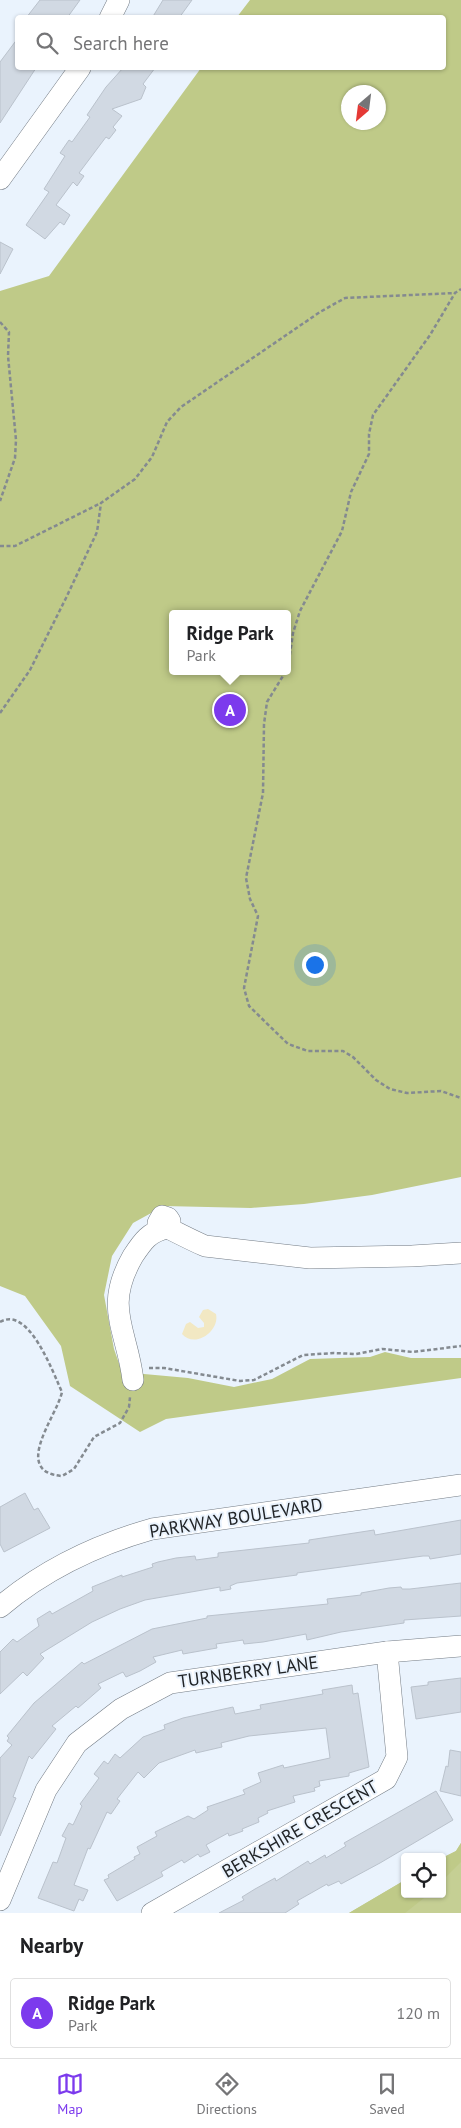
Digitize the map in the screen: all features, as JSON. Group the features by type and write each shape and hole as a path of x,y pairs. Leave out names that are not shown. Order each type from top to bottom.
{"street":[{"path":"112,15 119,0"},
{"path":"0,179 79,70"},
{"path":"133,1380 121,1331 116,1298 122,1277 139,1247 159,1227 205,1246 310,1258 461,1253"},
{"name":"PARKWAY BOULEVARD","path":"0,1606 33,1582 68,1561 105,1544 152,1529 461,1485"},
{"name":"TURNBERRY LANE","path":"0,1900 46,1790 77,1743 121,1709 170,1683 387,1652 461,1646"},
{"name":"BERKSHIRE CRESCENT","path":"152,1913 386,1779 397,1758 387,1652"},
{"path":"0,1908 13,1913"}],"path":[{"path":"291,648 300,610 342,531 351,492 369,454 369,434 373,415 430,335 455,293 461,289"},
{"path":"0,546 14,546 101,503 135,479 152,457 167,422 181,407 320,312 345,298 455,293"},
{"path":"0,322 9,332 8,356 16,440 15,458 0,502"},
{"path":"0,713 30,670 66,598 97,532 101,503"},
{"path":"284,675 267,702 264,724 263,793 246,878 250,899 258,916 244,988 249,1006 288,1044 308,1051 343,1051 353,1057 376,1080 390,1089 407,1093 441,1091 461,1098"},
{"path":"0,1322 10,1319 23,1323 31,1332 62,1392 60,1401 40,1441 38,1452 42,1467 54,1476 68,1474 74,1469 94,1437 120,1422 129,1407 133,1380 138,1372 147,1368 164,1368 240,1382 254,1380 303,1356 334,1353 356,1354 382,1349 413,1352 461,1346"}],"green space":[{"path":"250,0 461,0 461,1177 372,1195 304,1204 251,1208 164,1206 133,1223 112,1256 104,1295 114,1349 122,1372 188,1378 234,1387 272,1379 310,1359 370,1357 385,1352 411,1358 461,1358 461,1378 166,1419 140,1432 70,1386 61,1346 25,1296 0,1286 0,291 49,276 200,70 446,70 446,15 239,15"},
{"path":"461,1843 461,1913 349,1913 401,1882 401,1898 446,1898 446,1856 456,1851"},
{"path":"461,1843 461,1862 446,1877 446,1856 456,1851"},
{"path":"401,1882 401,1898 424,1898 405,1913 349,1913"}],"sand":[{"path":"208,1309 216,1314 214,1326 210,1332 200,1339 193,1340 182,1334 186,1324 190,1322 198,1328 204,1327 204,1323 199,1317 203,1310"}],"building":[{"path":"40,0 80,0 69,15 28,15"},
{"path":"163,0 192,0 181,15 154,15"},
{"path":"15,42 15,70 35,70 0,123 0,62"},
{"path":"121,70 154,70 143,84 146,87 141,99 112,109 122,116 113,127 116,130 109,139 106,137 79,173 84,176 77,186 73,182 56,205 70,215 64,225 60,222 45,239 26,225 49,192 44,189 65,156 60,153 69,140 72,142 90,117 87,115 106,87"},
{"path":"0,242 13,249 0,274"},
{"path":"25,1493 34,1510 38,1508 50,1528 4,1552 0,1544 0,1507"},
{"path":"461,1520 461,1554 430,1559 429,1556 423,1556 297,1573 297,1575 237,1583 230,1586 231,1589 220,1591 220,1587 145,1600 120,1609 92,1622 40,1654 44,1658 27,1676 23,1672 0,1694 0,1652 13,1639 17,1642 39,1626 37,1619 50,1611 52,1614 93,1591 92,1587 122,1575 122,1577 153,1567 152,1564 176,1558 195,1556 196,1560 218,1557 218,1553 309,1543 309,1540 374,1530 375,1535"},
{"path":"461,1583 461,1616 404,1620 404,1623 341,1632 307,1640 306,1634 263,1642 244,1644 243,1640 216,1644 217,1648 183,1654 182,1650 153,1657 156,1662 140,1671 126,1677 123,1672 98,1684 101,1688 78,1708 76,1706 52,1726 56,1729 32,1759 29,1756 13,1797 16,1798 0,1836 0,1758 12,1745 7,1741 9,1738 7,1736 34,1703 82,1662 84,1664 152,1629 207,1618 207,1616 328,1604 327,1599 361,1595 361,1593 389,1588 401,1587 402,1589 410,1589"},
{"path":"461,1678 461,1712 416,1719 411,1687 428,1685 428,1682"},
{"path":"352,1685 353,1694 358,1693 369,1767 349,1773 349,1776 319,1781 320,1786 314,1788 315,1791 293,1796 295,1802 267,1811 268,1813 258,1818 259,1822 242,1829 243,1831 229,1836 228,1833 206,1845 210,1852 200,1857 198,1854 184,1863 182,1860 161,1872 163,1876 117,1901 104,1880 109,1878 108,1875 135,1859 134,1857 140,1854 137,1847 157,1836 155,1832 188,1816 194,1819 208,1810 207,1807 245,1794 243,1790 261,1782 258,1773 283,1765 284,1768 330,1758 326,1728 249,1736 221,1743 222,1747 196,1753 195,1750 159,1763 144,1778 138,1772 117,1799 120,1801 111,1814 107,1812 90,1849 88,1848 74,1885 88,1890 83,1901 79,1899 74,1911 38,1898 53,1862 57,1863 66,1838 62,1836 69,1823 73,1825 82,1806 80,1804 99,1778 94,1774 104,1761 108,1764 115,1754 120,1758 143,1737 165,1729 164,1725 183,1718 233,1707 235,1714 261,1709 260,1705 323,1694 322,1690"},
{"path":"450,1750 461,1752 461,1796 440,1791 446,1766 448,1767"},
{"path":"436,1791 453,1820 380,1863 341,1884 339,1881 328,1886 327,1884 297,1901 299,1904 285,1913 219,1913 244,1900 242,1897 255,1889 275,1878 276,1881 308,1861 310,1864 325,1855 326,1858 346,1846 344,1843"}],"place":[{"name":"Ridge Park","path":"230,710"}]}
